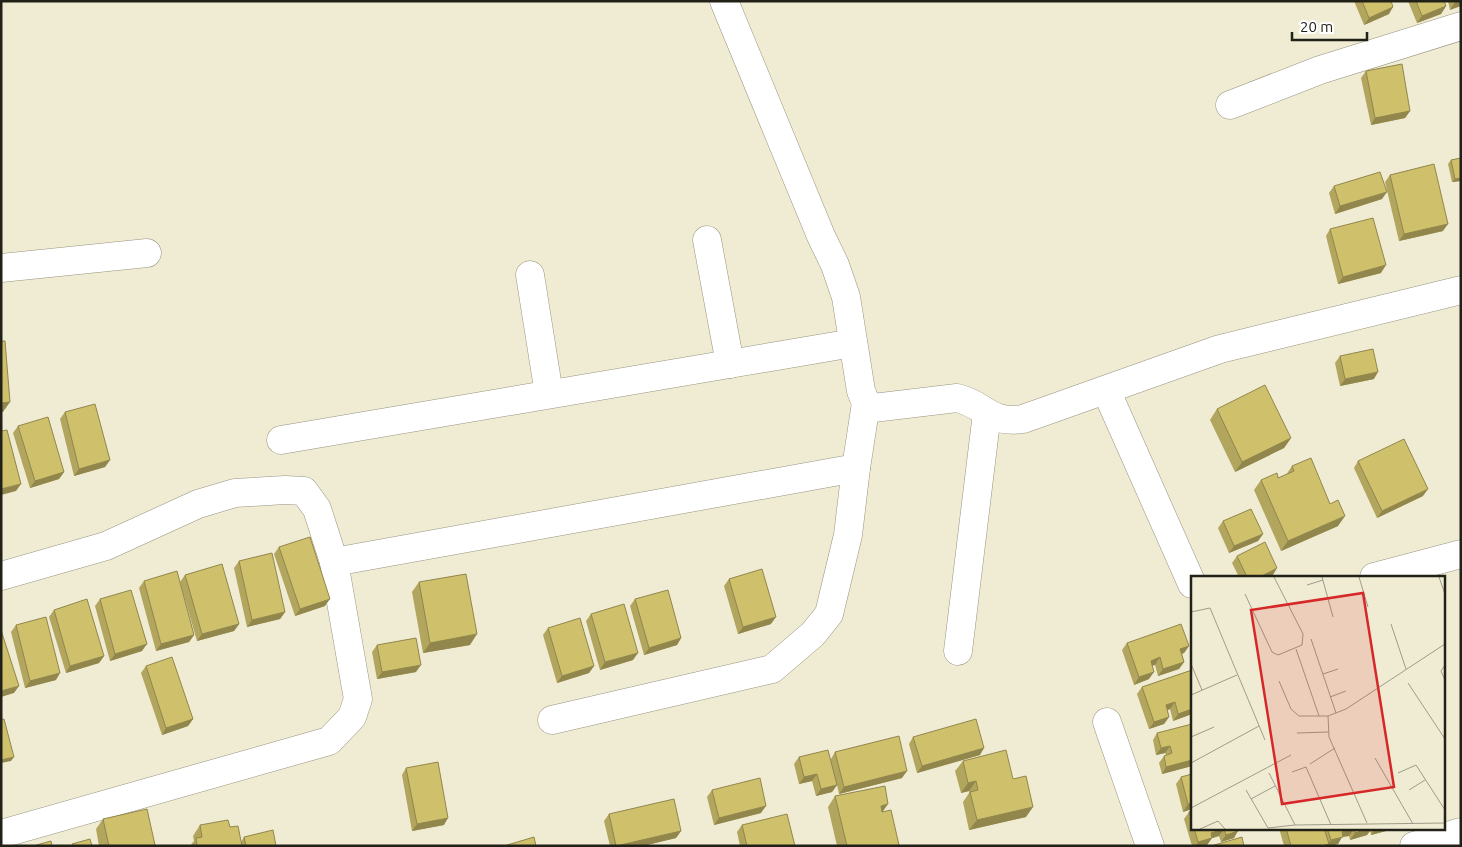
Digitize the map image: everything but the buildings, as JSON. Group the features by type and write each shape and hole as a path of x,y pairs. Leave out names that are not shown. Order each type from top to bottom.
{"street":[{"path":"552,720 772,669 812,634 829,614 848,535 866,403 861,391 846,297 835,265 821,236 724,1"},
{"path":"1230,105 1320,70 1461,26"},
{"path":"707,240 730,364"},
{"path":"1,268 147,253"},
{"path":"530,275 549,394"},
{"path":"866,403 873,408 958,398 966,400 1001,419 1023,418 1220,349 1461,290"},
{"path":"281,440 853,343"},
{"path":"1106,390 1191,582"},
{"path":"958,651 987,413"},
{"path":"334,562 856,468"},
{"path":"1,576 106,546 207,502 234,493 285,490 304,491 317,509 334,562 358,699 352,717 329,742 1,834"},
{"path":"1378,576 1461,554"},
{"path":"1107,722 1150,846"},
{"path":"1414,846 1461,832"}]}
